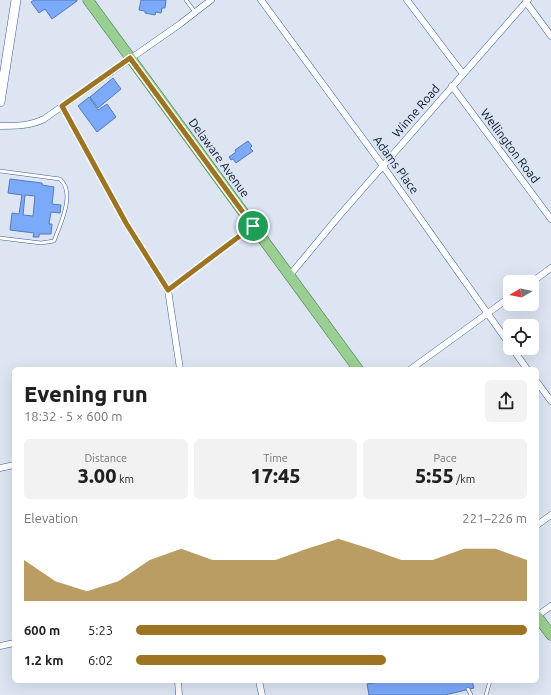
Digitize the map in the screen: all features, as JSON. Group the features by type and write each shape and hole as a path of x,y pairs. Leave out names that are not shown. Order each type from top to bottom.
{"main road":[{"path":"0,102 2,80 16,0"},
{"name":"Delaware Avenue","path":"88,0 357,367"},
{"path":"539,620 551,635"}],"street":[{"path":"0,126 17,126 37,122 62,106 211,0"},
{"name":"Adams Place","path":"261,0 383,166 503,336"},
{"path":"407,0 463,74"},
{"path":"527,1 551,36"},
{"name":"Winne Road","path":"290,275 527,1"},
{"name":"Wellington Road","path":"452,86 551,219"},
{"path":"62,106 126,223 168,290 180,367"},
{"path":"168,290 253,226"},
{"path":"539,277 551,268"},
{"path":"414,367 503,302"},
{"path":"517,355 526,367"},
{"path":"539,385 551,401"},
{"path":"545,393 551,388"},
{"path":"0,468 12,465"},
{"path":"539,524 551,515"},
{"path":"539,618 551,606"},
{"path":"0,646 12,643"},
{"path":"178,683 179,695"},
{"path":"259,683 262,695"}],"lane":[{"path":"186,0 195,12"},
{"path":"0,171 60,179 64,186 66,201 66,210 54,241 41,243 0,238"},
{"path":"486,695 489,683"},
{"path":"468,689 471,695"}],"building":[{"path":"34,0 77,1 52,19 45,9 39,13 31,2"},
{"path":"141,0 166,0 165,8 162,8 161,13 156,12 155,15 145,13 145,11 139,10"},
{"path":"113,78 121,89 98,108 90,97"},
{"path":"89,97 98,110 107,104 116,117 97,132 78,106"},
{"path":"248,141 252,146 250,148 253,151 236,163 233,159 231,160 229,157 236,152 235,150"},
{"path":"10,179 42,183 42,185 54,187 52,204 61,205 60,213 51,212 49,224 52,224 51,234 39,234 39,237 33,237 34,233 10,230 12,213 19,214 22,195 8,193","holes":["25,195 35,196 33,216 23,215"]},
{"path":"473,683 474,688 445,695 369,695 367,684"}],"route":[{"path":"130,58 253,226 168,290 126,223 62,106 130,58"}]}
